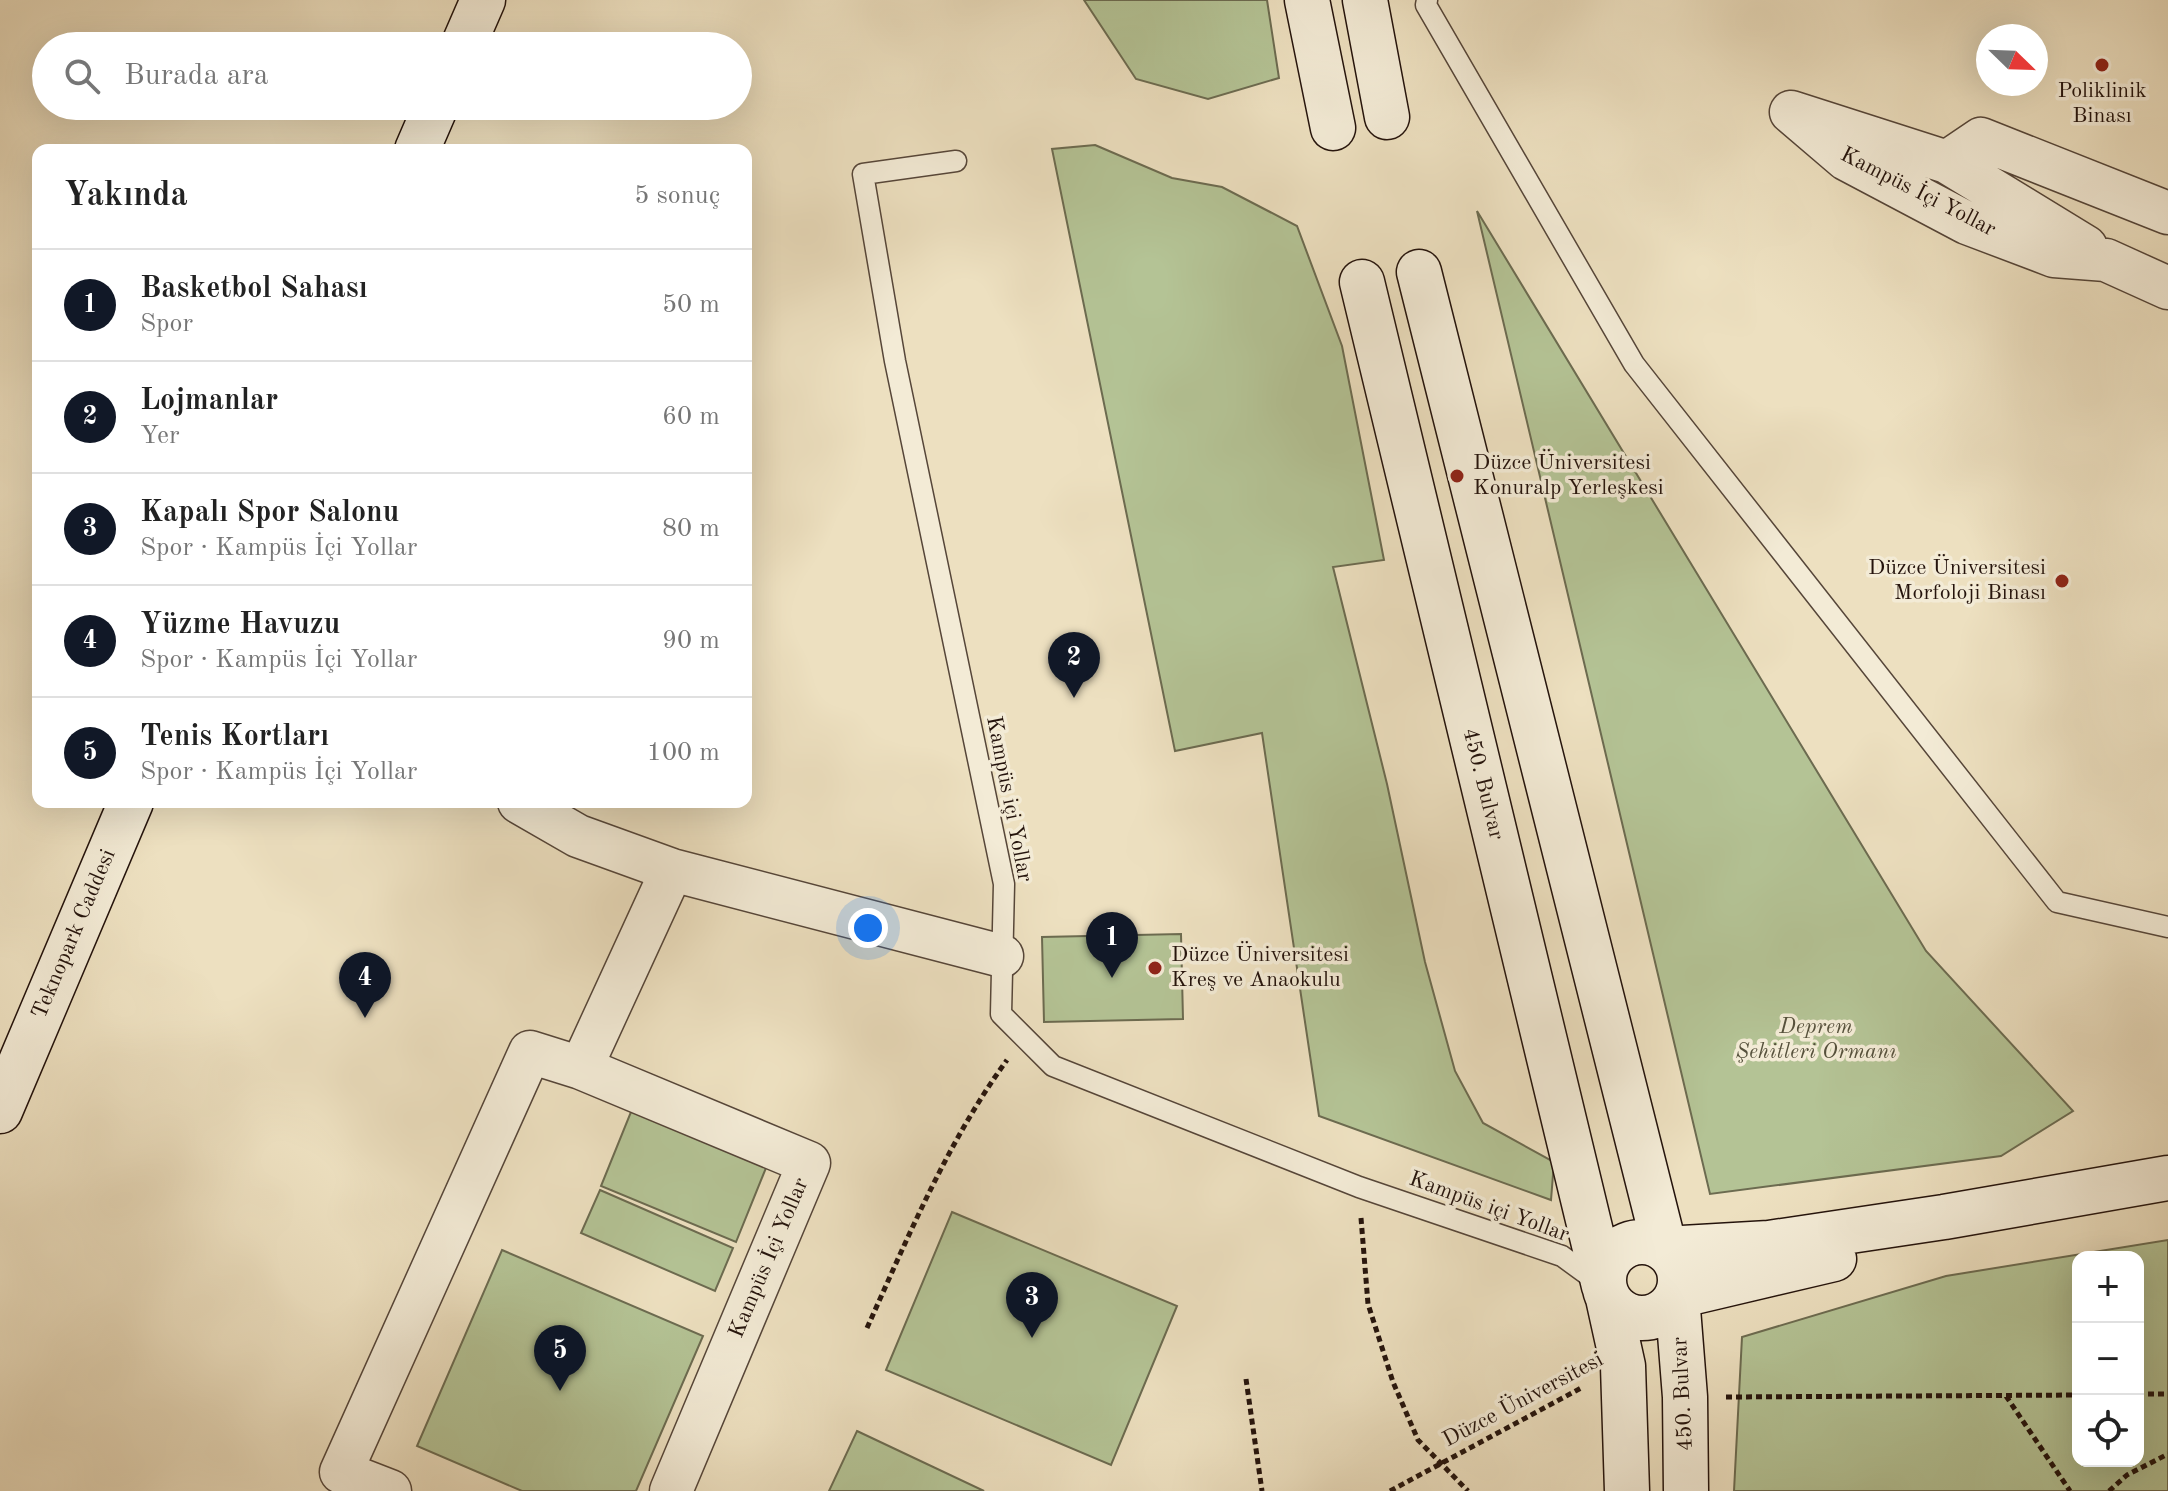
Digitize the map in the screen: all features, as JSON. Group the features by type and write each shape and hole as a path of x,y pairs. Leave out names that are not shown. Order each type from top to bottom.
{"street":[{"path":"469,32 483,0"},
{"path":"1307,0 1330,115 1385,105 1365,0"},
{"name":"Kampüs İçi Yollar","path":"2168,213 1981,139 1947,162 1791,112 1846,159 1967,223 2054,256 2106,260 2168,288"},
{"path":"420,144 430,120"},
{"path":"1947,162 2106,260"},
{"path":"1419,272 1665,1249"},
{"name":"450. Bulvar","path":"1362,282 1623,1366 1627,1491"},
{"name":"Teknopark Caddesi","path":"0,1111 10,1059 128,808"},
{"path":"529,808 578,836 672,870 1002,956"},
{"path":"581,1068 672,870"},
{"name":"Kampüs İçi Yollar","path":"390,1491 341,1472 530,1052 581,1068 809,1163 671,1491"},
{"path":"1665,1249 1784,1241 2168,1178"},
{"path":"1677,1296 1845,1257 2097,1216 2168,1208"},
{"path":"1640,1241 1665,1249 1675,1258 1679,1271 1677,1296 1670,1306 1649,1319 1636,1319 1615,1308 1606,1292 1607,1262 1627,1244 1640,1241"},
{"name":"450. Bulvar","path":"1677,1296 1685,1397 1686,1491"}],"lane":[{"path":"1427,0 1426,5 1634,364 2057,902 2168,927"},
{"name":"Kampüs içi Yollar","path":"956,161 863,174 895,361 1004,884 1001,1014 1053,1066 1359,1187 1562,1256 1606,1292"}],"path":[{"path":"867,1328 913,1226 982,1094 1024,1036"},
{"name":"Düzce Üniversitesi","path":"1359,1187 1368,1304 1393,1382 1418,1440 1468,1491"},
{"name":"Düzce Üniversitesi","path":"1390,1491 1623,1366"},
{"path":"1246,1379 1262,1491"},
{"path":"2144,1394 2168,1394"},
{"path":"2006,1395 2070,1491"},
{"path":"1685,1397 2072,1395"},
{"path":"2109,1491 2127,1475 2168,1454"}],"green space":[{"path":"1084,0 1267,0 1279,78 1208,99 1136,79"},
{"path":"1095,145 1172,178 1222,187 1297,226 1342,346 1384,560 1333,567 1387,784 1425,962 1455,1071 1483,1123 1554,1162 1551,1200 1319,1116 1262,733 1175,751 1052,149"},
{"name":"Deprem Şehitleri Ormanı","path":"1477,211 1926,951 2073,1111 2001,1156 1710,1194"},
{"path":"1181,934 1183,1019 1044,1022 1042,937"},
{"path":"637,1097 772,1153 736,1242 601,1186"},
{"path":"600,1190 733,1248 715,1291 581,1233"},
{"path":"952,1212 1177,1306 1111,1465 886,1370"},
{"path":"2168,1240 2168,1491 1734,1491 1742,1337 1946,1276 2072,1256 2072,1467 2144,1467 2144,1251 2100,1251"},
{"path":"502,1250 703,1336 636,1491 522,1491 417,1446"},
{"path":"857,1431 984,1491 829,1491"}],"place":[{"name":"Poliklinik Binası","path":"2102,65"},
{"name":"Düzce Üniversitesi Konuralp Yerleşkesi","path":"1457,476"},
{"name":"Düzce Üniversitesi Morfoloji Binası","path":"2062,581"},
{"name":"Lojmanlar","path":"1074,698"},
{"name":"Düzce Üniversitesi Kreş ve Anaokulu","path":"1155,968"},
{"name":"Basketbol Sahası","path":"1112,978"},
{"name":"Yüzme Havuzu","path":"365,1018"},
{"name":"Kapalı Spor Salonu","path":"1032,1338"},
{"name":"Tenis Kortları","path":"560,1391"}]}
